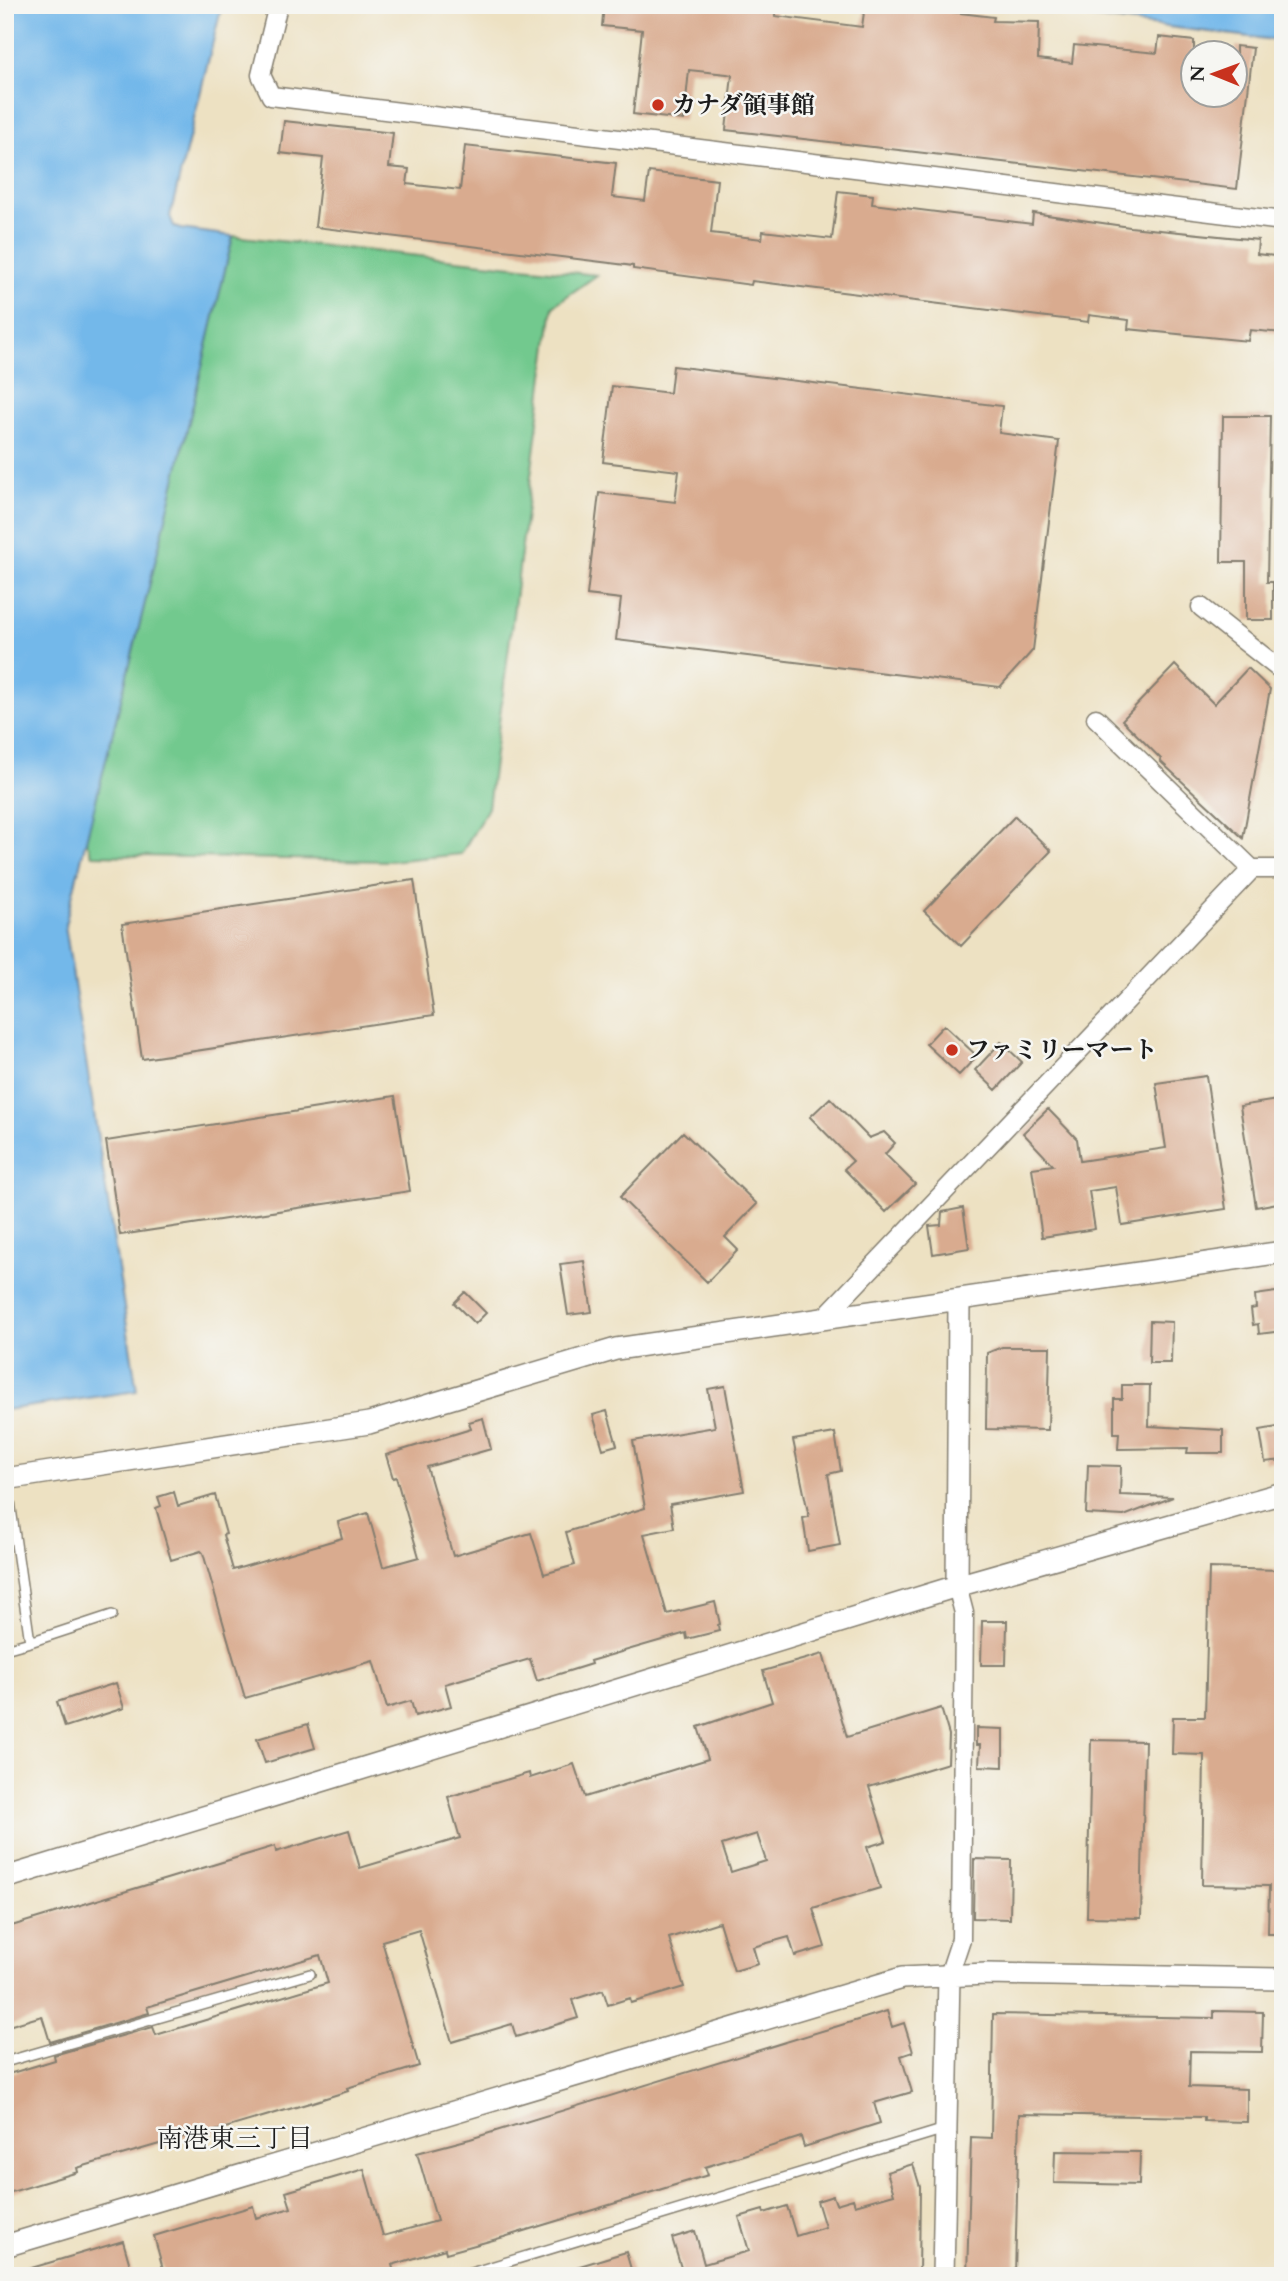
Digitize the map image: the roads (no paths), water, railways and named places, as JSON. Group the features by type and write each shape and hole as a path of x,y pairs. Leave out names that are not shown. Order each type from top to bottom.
{"street":[{"path":"278,5 261,75 271,96 1283,221"},
{"path":"1201,607 1277,667 1283,667"},
{"path":"1096,718 1252,869 1283,869"},
{"path":"823,1319 1252,869"},
{"path":"6,1478 369,1423 615,1349 1283,1252"},
{"path":"943,2276 949,1975 961,1939 964,1613 957,1586 959,1301"},
{"path":"5,1878 957,1586 1283,1493"},
{"path":"5,2246 902,1978 949,1975 1283,1979"}],"lane":[{"path":"6,1478 30,1642"},
{"path":"5,1649 112,1615"},
{"path":"5,2063 310,1974"},
{"path":"461,2276 946,2129"}],"water":[{"path":"5,5 222,5 170,216 174,226 181,229 233,236 65,925 137,1391 5,1410"},
{"path":"988,5 1283,5 1283,41"}],"place":[{"name":"カナダ領事館","path":"658,105"},
{"name":"ファミリーマート","path":"952,1050"}],"district":[{"name":"南港東三丁目","path":"235,2138"}]}
